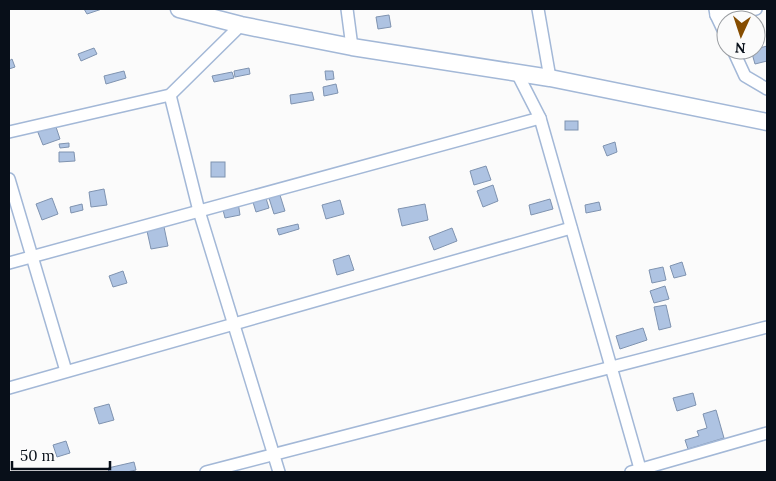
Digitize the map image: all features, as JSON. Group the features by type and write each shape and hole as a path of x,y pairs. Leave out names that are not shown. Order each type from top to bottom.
{"street":[{"path":"179,9 200,12 241,24 352,47 550,78 767,122"},
{"path":"347,9 352,47"},
{"path":"538,9 550,78"},
{"path":"743,10 756,9"},
{"path":"9,132 170,94 241,24"},
{"path":"737,60 745,76 767,89"},
{"path":"517,73 540,118 611,368 637,471 767,433"},
{"path":"170,94 199,211 279,472"},
{"path":"9,264 540,118"},
{"path":"9,179 66,371"},
{"path":"9,388 571,228"},
{"path":"206,472 767,327"}],"building":[{"path":"84,9 102,9 87,14"},
{"path":"389,15 391,27 378,29 376,17"},
{"path":"766,46 767,61 755,64 754,60 766,60"},
{"path":"94,48 97,54 81,61 78,54"},
{"path":"12,59 15,67 9,69 9,61"},
{"path":"249,68 250,74 235,77 234,71"},
{"path":"124,71 126,78 106,84 104,76"},
{"path":"325,71 333,71 334,79 326,80"},
{"path":"232,72 234,78 214,82 212,76"},
{"path":"336,84 338,93 324,96 323,87"},
{"path":"312,92 314,100 291,104 290,95"},
{"path":"565,121 578,121 578,130 565,130"},
{"path":"55,124 60,139 43,145 37,130"},
{"path":"615,142 617,152 607,156 603,146"},
{"path":"69,143 69,147 60,148 59,144"},
{"path":"59,152 74,152 75,161 59,162"},
{"path":"211,162 225,162 225,177 211,177"},
{"path":"486,166 491,180 474,185 470,171"},
{"path":"493,185 498,201 483,207 477,191"},
{"path":"104,189 107,205 91,207 89,192"},
{"path":"279,192 285,211 274,214 268,195"},
{"path":"265,195 269,208 256,212 252,199"},
{"path":"52,198 58,214 42,220 36,204"},
{"path":"550,199 553,209 531,215 529,205"},
{"path":"340,200 344,214 326,219 322,205"},
{"path":"238,202 240,215 225,218 222,206"},
{"path":"599,202 601,210 586,213 585,205"},
{"path":"82,204 83,210 71,213 70,207"},
{"path":"425,204 428,220 402,226 398,209"},
{"path":"298,224 299,229 279,235 277,229"},
{"path":"164,227 168,246 151,249 147,231"},
{"path":"452,228 457,241 434,250 429,237"},
{"path":"349,255 354,270 337,275 333,260"},
{"path":"682,262 686,275 674,278 670,266"},
{"path":"663,267 666,280 652,283 649,270"},
{"path":"123,271 127,283 113,287 109,276"},
{"path":"665,286 669,299 654,303 650,291"},
{"path":"666,305 671,327 659,330 654,307"},
{"path":"643,328 647,340 620,349 616,336"},
{"path":"693,393 696,405 677,411 673,398"},
{"path":"109,404 114,420 99,424 94,408"},
{"path":"716,410 724,438 688,449 685,440 699,436 697,431 707,428 703,414"},
{"path":"66,441 70,453 57,457 53,445"},
{"path":"134,462 136,470 109,472 108,468"}]}
